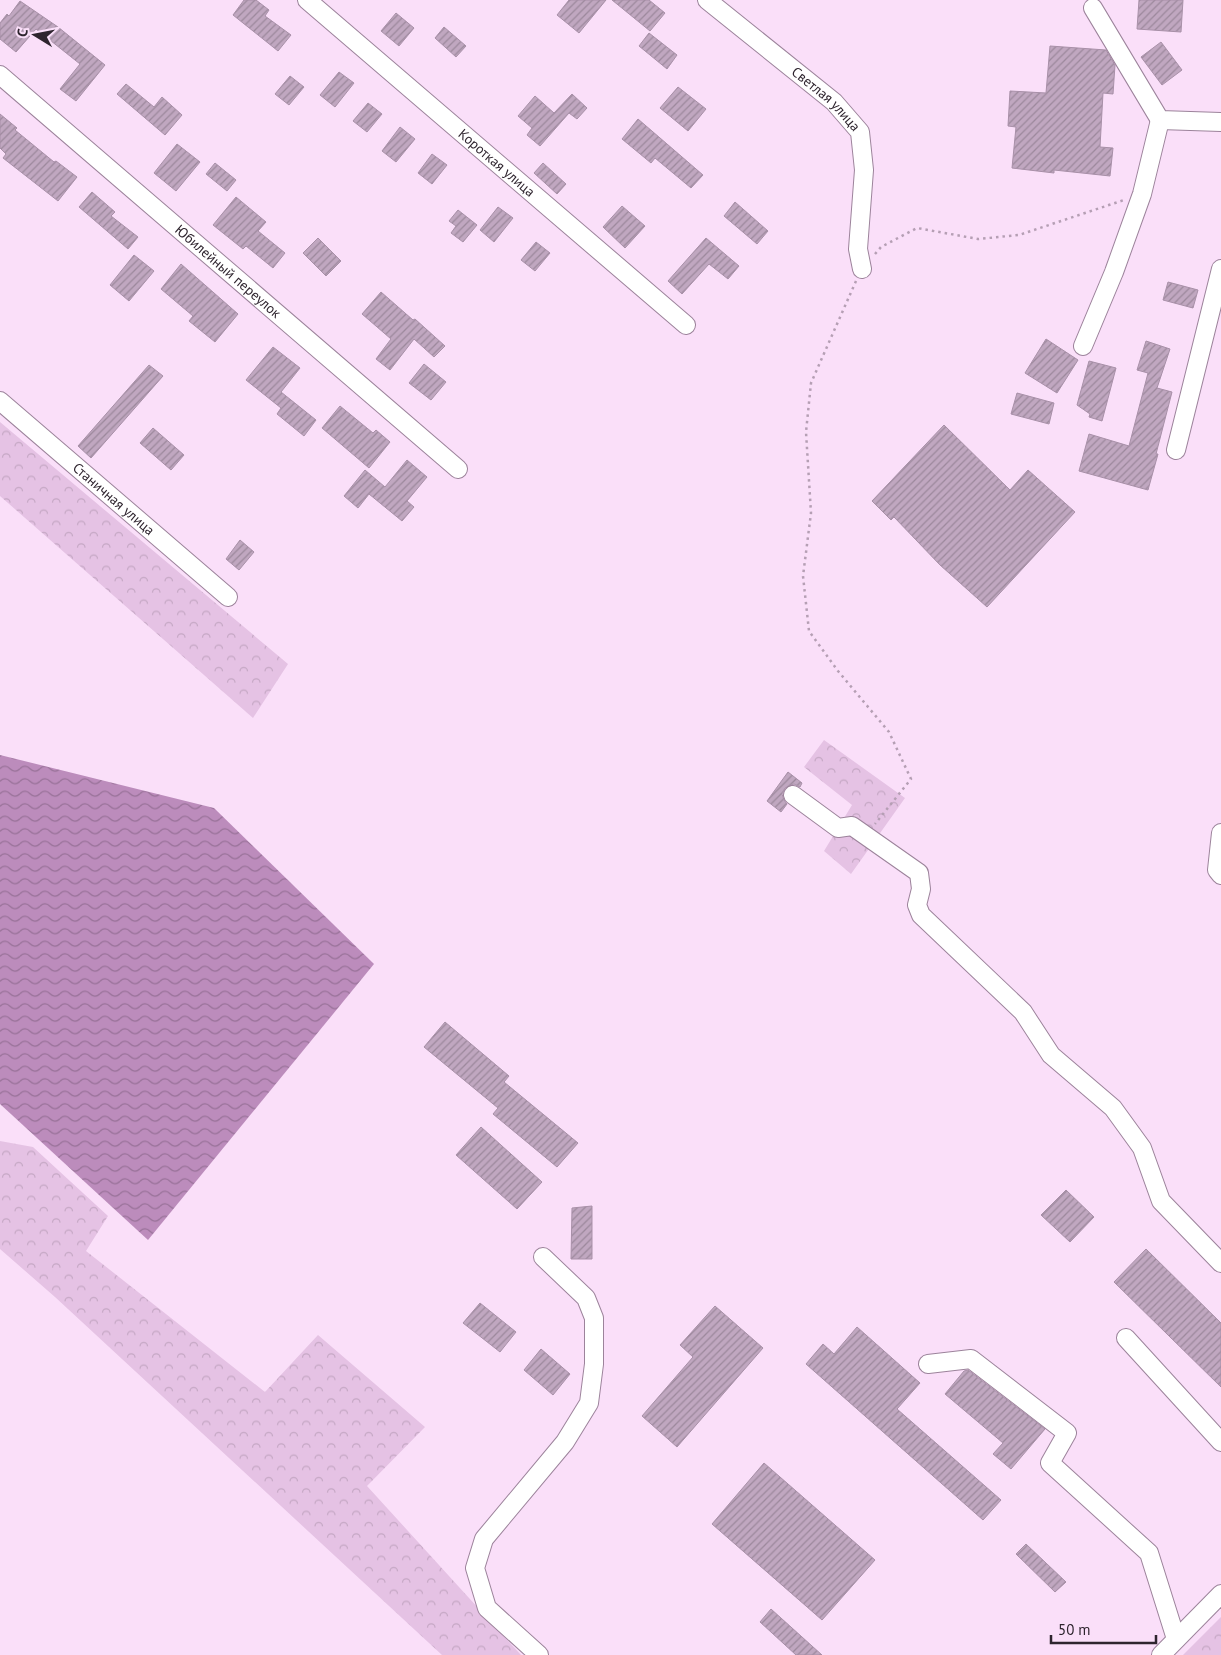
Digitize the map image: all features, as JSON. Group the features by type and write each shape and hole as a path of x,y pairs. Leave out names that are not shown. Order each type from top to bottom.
{"street":[{"name":"Короткая улица","path":"307,0 686,325"},
{"name":"Светлая улица","path":"707,0 834,102 860,132 864,170 858,250 862,269"},
{"path":"1083,346 1114,272 1142,194 1160,120 1093,8"},
{"name":"Юбилейный переулок","path":"0,75 458,469"},
{"path":"1160,120 1221,122"},
{"path":"1176,450 1221,269"},
{"name":"Станичная улица","path":"0,401 228,597"},
{"path":"793,795 838,828 852,826 919,873 921,889 917,905 921,915 1024,1012 1051,1055 1113,1108 1142,1148 1161,1201 1221,1263"},
{"path":"1221,833 1217,870 1221,875"},
{"path":"539,1655 487,1608 475,1568 484,1539 565,1442 589,1403 594,1364 594,1318 586,1298 543,1256"},
{"path":"1126,1338 1221,1442"},
{"path":"928,1364 971,1359 1067,1433 1050,1463 1149,1553 1176,1639"},
{"path":"1161,1655 1221,1594"}],"path":[{"path":"866,836 911,779 889,732 838,671 809,631 803,576 811,513 806,432 811,383 862,269 881,247 917,228 978,240 1020,235 1142,194"}],"green space":[{"path":"0,422 288,664 253,718 0,496"},
{"path":"824,740 905,798 851,874 824,851 852,805 804,767"},
{"path":"0,1141 33,1147 108,1216 86,1251 265,1392 318,1335 425,1427 367,1486 521,1655 442,1655 55,1297 0,1249"},
{"path":"1221,1617 1221,1655 1183,1655"}],"water":[{"path":"0,755 214,808 374,964 148,1240 0,1104"}],"building":[{"path":"244,0 256,0 269,10 265,16 291,35 278,51 233,15"},
{"path":"569,0 606,0 579,33 557,15"},
{"path":"612,0 649,0 665,13 650,31"},
{"path":"1139,0 1183,0 1181,32 1137,29"},
{"path":"20,1 58,27 105,65 76,101 60,89 80,64 36,29 16,52 0,39 0,23 7,14 9,16"},
{"path":"396,13 414,28 399,46 381,31"},
{"path":"444,27 466,46 456,57 435,38"},
{"path":"649,33 677,55 667,69 639,46"},
{"path":"1161,42 1182,70 1162,85 1141,57"},
{"path":"1050,46 1106,50 1115,65 1113,94 1103,93 1100,147 1113,148 1110,176 1054,170 1054,173 1012,168 1016,127 1008,126 1010,91 1046,93"},
{"path":"339,72 354,83 335,107 320,95"},
{"path":"290,76 304,87 289,105 275,94"},
{"path":"126,84 154,107 162,97 182,115 165,135 117,94"},
{"path":"678,87 706,109 688,131 660,108"},
{"path":"572,94 587,108 577,119 569,113 540,146 527,135 532,128 518,116 535,96 554,113"},
{"path":"368,103 382,114 367,132 353,121"},
{"path":"0,114 17,128 15,130 54,162 56,161 77,177 58,201 3,158 6,154 0,148"},
{"path":"638,119 703,175 691,188 655,158 651,163 622,139"},
{"path":"400,127 415,139 396,162 382,151"},
{"path":"177,144 200,162 176,191 154,173"},
{"path":"432,154 447,165 432,184 418,173"},
{"path":"215,163 236,180 227,191 206,174"},
{"path":"543,163 566,184 557,194 534,173"},
{"path":"92,192 115,212 111,216 138,237 128,249 79,207"},
{"path":"236,197 266,222 258,231 285,253 273,268 246,246 243,249 213,225"},
{"path":"735,202 768,231 757,244 724,216"},
{"path":"622,206 645,226 625,248 603,227"},
{"path":"498,207 513,218 494,242 480,230"},
{"path":"458,210 477,225 463,242 451,233 456,226 449,221"},
{"path":"318,238 341,261 326,276 303,253"},
{"path":"706,238 739,266 728,279 709,264 682,294 668,281"},
{"path":"536,242 550,253 535,271 521,260"},
{"path":"134,255 154,271 129,301 110,285"},
{"path":"181,264 238,314 215,342 189,321 193,316 161,289"},
{"path":"1168,282 1198,290 1193,308 1163,300"},
{"path":"381,292 445,346 434,357 414,339 390,370 376,359 391,339 362,314"},
{"path":"1046,339 1078,360 1057,393 1025,373"},
{"path":"1146,341 1170,349 1157,388 1172,392 1148,490 1079,471 1089,434 1129,446 1148,373 1137,370"},
{"path":"273,347 300,368 281,392 316,420 304,436 277,414 281,408 246,380"},
{"path":"1089,361 1116,368 1102,421 1089,417 1090,414 1077,405"},
{"path":"424,364 446,382 431,400 409,383"},
{"path":"149,365 163,376 91,458 78,446"},
{"path":"1017,393 1054,403 1049,424 1011,414"},
{"path":"340,406 373,433 376,430 390,442 369,468 322,428"},
{"path":"944,425 1010,490 1028,470 1075,512 987,607 940,565 894,517 891,520 872,501"},
{"path":"153,428 184,455 171,470 140,443"},
{"path":"407,460 427,477 407,501 414,507 402,521 369,494 358,508 344,496 365,470 385,487"},
{"path":"240,540 254,552 239,570 226,559"},
{"path":"788,772 802,783 800,787 794,784 785,788 782,794 787,804 781,812 767,801"},
{"path":"445,1022 509,1076 504,1082 578,1143 557,1167 493,1114 498,1108 424,1047"},
{"path":"481,1127 542,1182 517,1209 456,1155"},
{"path":"1066,1190 1094,1217 1070,1242 1041,1215"},
{"path":"592,1206 592,1259 571,1259 572,1208"},
{"path":"1146,1249 1221,1323 1221,1387 1114,1282"},
{"path":"480,1303 516,1332 500,1352 463,1323"},
{"path":"715,1306 763,1348 677,1447 642,1416 693,1357 680,1345"},
{"path":"857,1327 920,1383 897,1409 1001,1500 983,1520 806,1364 823,1344 834,1354"},
{"path":"541,1349 570,1374 553,1395 524,1370"},
{"path":"968,1370 1045,1429 1011,1469 993,1454 1003,1443 945,1394 964,1371"},
{"path":"764,1463 875,1560 822,1620 712,1524"},
{"path":"1026,1544 1066,1582 1055,1592 1016,1554"},
{"path":"771,1609 822,1655 796,1655 760,1622"}]}
